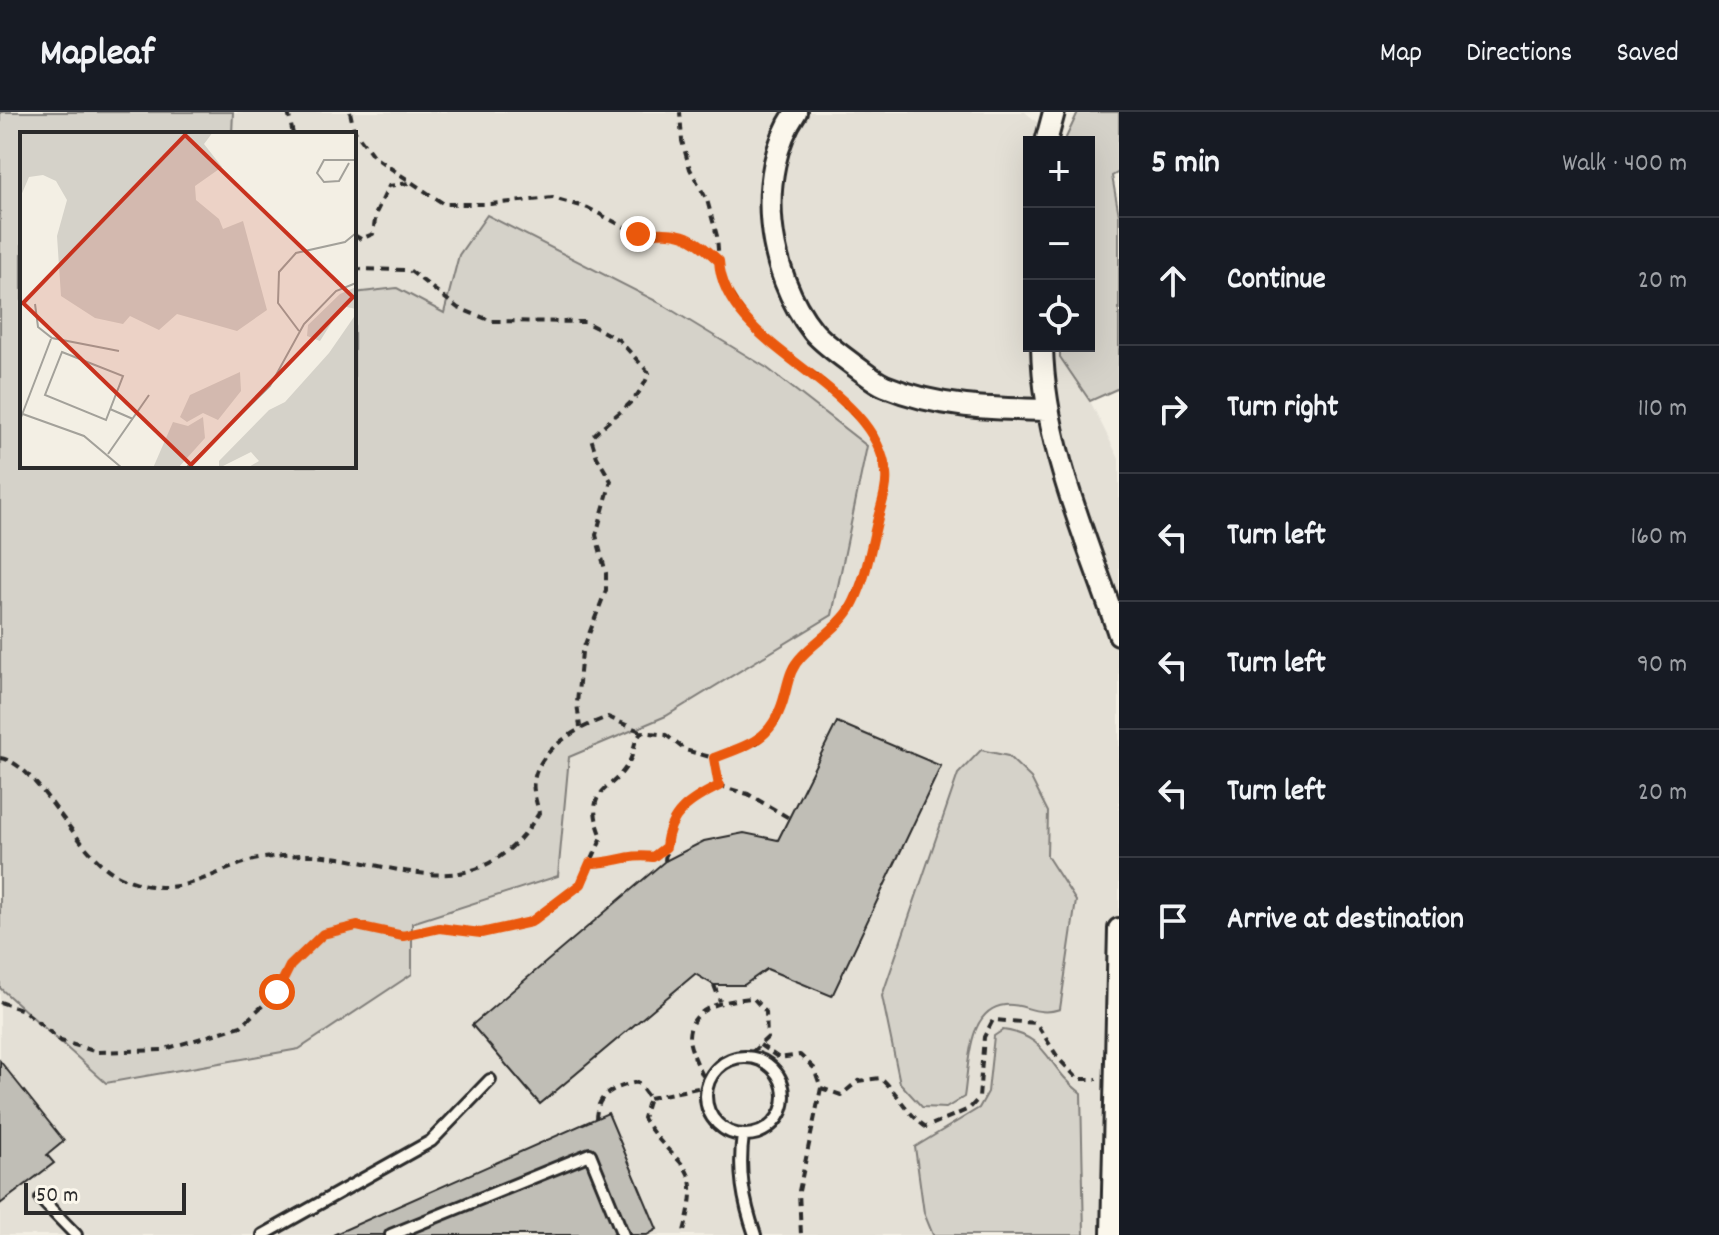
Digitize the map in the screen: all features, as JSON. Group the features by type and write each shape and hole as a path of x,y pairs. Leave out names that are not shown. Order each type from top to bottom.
{"street":[{"path":"796,112 778,148 771,208 773,239 781,271 795,304 814,332 882,385 911,396 947,405 1048,410"},
{"path":"1048,136 1054,112"},
{"path":"1043,352 1048,410 1066,487 1119,634"},
{"path":"1112,1235 1113,1079 1119,929"}],"lane":[{"path":"748,1056 771,1066 783,1086 784,1098 775,1121 766,1129 743,1135 731,1132 714,1119 708,1109 707,1086 722,1064 748,1056"},
{"path":"263,1235 431,1141 490,1080"},
{"path":"743,1135 739,1166 741,1188 755,1235"},
{"path":"391,1235 590,1154 623,1235"},
{"path":"41,1199 76,1235"}],"path":[{"path":"288,112 293,132"},
{"path":"350,112 355,132"},
{"path":"0,758 11,759 37,784 80,842 116,875 162,890 200,882 244,862 304,855 413,871 464,872 504,855 523,838 539,813 533,783 542,760 580,727 608,717 642,732 666,735 685,750 714,758 756,743 778,719 792,666 849,611 867,565 887,477 877,439 817,376 792,361 749,323 720,276 707,200 690,169 682,141 680,112"},
{"path":"356,133 374,157 444,204 490,204 553,198 588,208 638,234 673,232 692,237 719,261"},
{"path":"356,236 361,239 373,234 376,213 389,186 409,183"},
{"path":"356,269 409,270 458,308 492,321 585,322 619,340 649,373 640,397 608,419 591,438 597,457 611,481 596,535 606,573 606,590 582,652 577,703 580,727"},
{"path":"0,1002 23,1010 61,1041 97,1052 162,1050 241,1026 277,992 290,966 323,934 357,926 403,936 439,928 481,933 531,922 581,884 602,837 593,815 598,798 631,759 631,744 642,732"},
{"path":"714,758 719,786"},
{"path":"665,861 668,828 691,800 719,786 748,794 789,818"},
{"path":"590,863 611,864 632,854 653,857 666,847"},
{"path":"714,985 720,1001"},
{"path":"649,1098 707,1086 689,1038 695,1018 720,1001 753,998 766,1012 767,1038 748,1056"},
{"path":"821,1088 841,1095 858,1081 881,1078 912,1117 926,1127 969,1109 979,1098 984,1037 993,1020 1036,1023 1059,1059 1078,1079 1113,1079"},
{"path":"760,1045 779,1058 800,1055 814,1068 821,1088 799,1191 801,1235"},
{"path":"596,1119 597,1104 610,1090 637,1082 649,1098"},
{"path":"649,1098 643,1118 659,1142 686,1164 694,1194 683,1235"}],"shaded area":[{"path":"0,112 233,112 232,132 20,132 20,468 356,468 356,293 397,288 444,313 459,255 487,215 660,303 767,368 867,446 832,615 666,716 569,757 558,876 412,923 412,974 299,1049 106,1083 0,988"},
{"path":"233,112 1025,112 1054,136 1023,136 1023,352 1060,352 1060,358 1090,401 1119,459 1119,1235 0,1235 0,988 106,1083 411,923 558,876 568,757 666,716 767,368 660,303 487,215 459,255 445,313 397,288 356,293 356,132 232,132"},
{"path":"1078,112 1119,112 1119,172 1112,176 1119,215 1119,388 1090,401 1060,357 1060,352 1095,352 1095,136 1067,136"},
{"path":"981,750 1008,756 1031,778 1048,812 1047,856 1076,901 1060,1009 1037,1011 1005,1005 992,1009 976,1029 964,1097 946,1108 922,1107 900,1083 882,996 958,774"},
{"path":"1003,1030 1018,1033 1039,1046 1081,1093 1084,1235 933,1235 924,1213 915,1147 979,1108 988,1092 994,1036"}],"building":[{"path":"837,722 941,766 832,996 767,969 744,985 714,985 695,974 540,1104 472,1025 665,861 704,841 744,833 778,840"},
{"path":"0,1061 64,1141 47,1155 54,1163 0,1204"},
{"path":"608,1113 657,1229 647,1235 333,1235"}],"route":[{"path":"277,992 290,966 323,934 357,926 403,936 439,928 481,933 531,922 581,884 590,863 611,864 632,854 653,857 666,847 668,828 691,800 719,786 714,758 756,743 778,719 792,666 849,611 867,565 887,477 877,439 817,376 792,361 749,323 720,276 719,261 692,237 673,232 638,234"}]}
